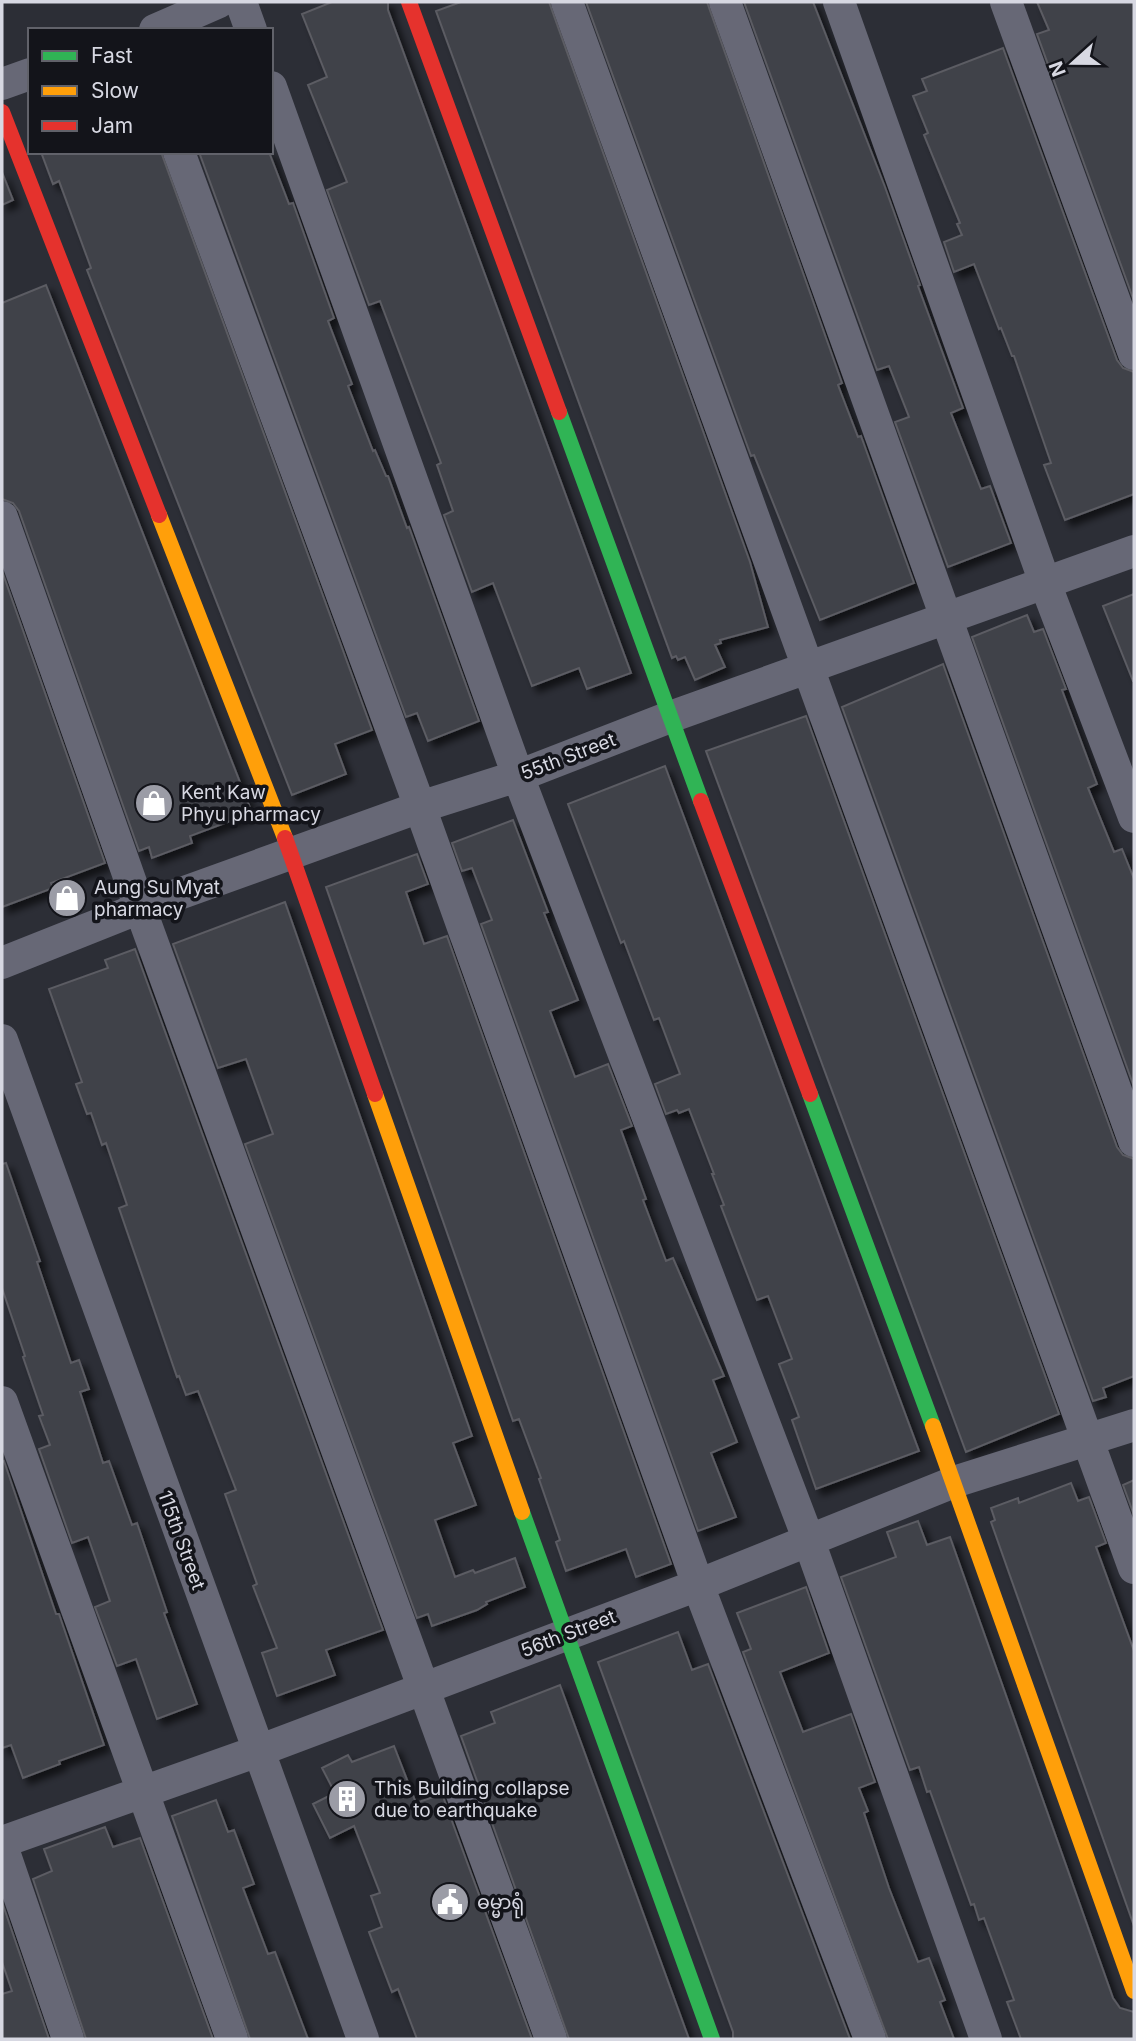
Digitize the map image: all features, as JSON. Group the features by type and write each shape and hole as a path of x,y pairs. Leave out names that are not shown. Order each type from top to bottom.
{"street":[{"path":"160,28 219,2"},
{"path":"241,2 250,28"},
{"path":"409,2 670,717 954,1482 1134,1991"},
{"path":"567,2 1134,1568"},
{"path":"725,2 1134,1141"},
{"path":"839,2 1045,583 1134,817"},
{"path":"1006,2 1134,354"},
{"path":"2,84 28,75"},
{"path":"273,93 518,776 809,1541 986,2039"},
{"path":"2,112 291,853 565,1634 712,2039"},
{"path":"180,154 420,807 698,1585 870,2039"},
{"path":"2,517 140,908 551,2039"},
{"name":"55th Street","path":"2,963 140,908 291,853 420,807 518,776 670,717 1134,551"},
{"name":"115th Street","path":"2,1040 363,2039"},
{"path":"2,1402 232,2039"},
{"name":"56th Street","path":"2,1844 258,1751 698,1585 954,1482 1134,1425"},
{"path":"2,1844 68,2039"}],"building":[{"path":"332,2 388,2 388,10 631,673 587,689 579,668 532,686 493,583 472,592 444,515 453,511 437,465 441,463 380,301 369,305 327,190 347,182 308,85 327,77 302,14"},
{"path":"461,2 549,2 750,562 768,627 720,640 721,643 715,645 725,667 695,680 685,657 678,660 676,656 672,658 436,11"},
{"path":"586,2 707,2 842,383 838,385 858,437 861,436 914,583 820,620 754,455 751,456"},
{"path":"744,2 813,2 885,187 963,408 951,413 981,489 990,486 1011,543 948,567 895,422 909,417 889,366 877,370"},
{"path":"1037,2 1134,2 1134,301 1037,34 1049,30"},
{"path":"1003,48 1117,360 1123,368 1134,372 1134,494 1065,520 1044,465 1051,463 1014,356 1001,328 999,329 974,264 954,272 944,242 962,235 957,224 960,223 924,135 928,133 913,96 927,91 922,79"},
{"path":"42,154 162,154 372,730 335,744 346,774 292,795 87,270 91,268 59,181 53,184"},
{"path":"200,154 270,154 289,204 293,203 334,318 328,321 352,384 348,386 373,451 375,450 388,476 407,528 409,527 479,721 428,741 417,713 406,717"},
{"path":"2,172 13,200 2,205"},
{"path":"46,285 252,813 190,836 192,843 152,858 149,847 139,851 19,511 13,503 2,499 2,303"},
{"path":"2,571 105,863 51,883 53,888 2,907"},
{"path":"1134,594 1134,681 1133,681 1103,606"},
{"path":"1027,615 1034,632 1043,629 1066,689 1062,690 1097,784 1088,788 1114,852 1122,849 1134,879 1134,1087 972,637"},
{"path":"943,664 1117,1147 1123,1155 1134,1159 1134,1376 1103,1388 1106,1397 1093,1401 842,707"},
{"path":"806,716 1059,1414 966,1452 706,751"},
{"path":"665,766 919,1451 816,1489 792,1420 799,1417 779,1364 792,1359 768,1296 757,1300 721,1206 724,1205 714,1174 689,1109 666,1114 655,1084 680,1074 659,1018 654,1020 624,941 621,943 568,804"},
{"path":"513,820 548,912 544,913 578,1000 550,1011 575,1077 608,1064 632,1126 621,1130 646,1199 643,1200 666,1261 673,1258 724,1376 713,1380 737,1442 711,1453 736,1517 698,1531 481,924 492,920 472,868 462,871 452,843"},
{"path":"417,854 428,884 406,892 424,944 447,936 671,1564 636,1577 626,1549 566,1571 556,1542 560,1540 539,1479 541,1478 519,1419 513,1421 326,887"},
{"path":"285,902 472,1436 453,1443 476,1505 435,1520 455,1577 473,1570 475,1573 515,1558 525,1587 486,1602 487,1604 477,1610 432,1626 428,1614 417,1618 245,1144 273,1134 246,1059 218,1068 173,944"},
{"path":"135,949 383,1630 326,1650 335,1675 277,1696 262,1653 277,1648 253,1586 257,1584 225,1494 236,1490 198,1391 186,1395 179,1376 177,1377 119,1208 127,1205 106,1143 102,1145 91,1113 87,1114 76,1084 82,1082 49,989 108,968 105,960"},
{"path":"6,1163 71,1363 79,1360 89,1389 80,1392 103,1463 109,1461 132,1525 137,1523 167,1612 164,1613 197,1704 157,1719 136,1659 117,1666 95,1607 110,1601 88,1537 72,1543 39,1449 50,1445 39,1416 43,1415 23,1357 25,1356 2,1288 2,1164"},
{"path":"4,1461 104,1745 59,1761 60,1764 23,1778 11,1745 2,1748"},
{"path":"1134,1480 1134,1515 1123,1485"},
{"path":"1071,1483 1078,1501 1089,1497 1106,1543 1096,1547 1134,1651 1134,1926 991,1522 995,1520 991,1508 1018,1498 1019,1503"},
{"path":"918,1521 927,1545 950,1537 1113,1998 1120,2008 1134,2012 1134,2039 1021,2039 1007,2002 1014,2000 984,1918 979,1920 974,1904 971,1905 919,1767 910,1770 841,1577 896,1557 887,1532"},
{"path":"806,1587 829,1653 780,1672 803,1732 851,1714 875,1782 859,1788 868,1811 864,1813 918,1962 929,1958 945,2000 940,2002 954,2039 888,2039 743,1652 751,1649 737,1613"},
{"path":"678,1632 692,1670 708,1664 850,2039 733,2039 733,2032 598,1662"},
{"path":"560,1685 689,2039 569,2039 461,1736 495,1723 491,1712"},
{"path":"394,1746 416,1803 442,1794 532,2039 417,2039 398,1989 392,1992 369,1932 382,1927 371,1896 380,1893 354,1826 330,1838 313,1804 335,1793 322,1768 348,1755 352,1762"},
{"path":"216,1800 228,1832 234,1830 254,1884 243,1888 268,1954 275,1952 308,2039 250,2039 172,1816"},
{"path":"105,1827 113,1847 140,1838 213,2039 86,2039 33,1879 52,1871 44,1849"},
{"path":"2,1902 49,2039 2,2039 2,1994 12,1991 2,1962"}],"traffic: fast":[{"path":"559,412 701,801"},
{"path":"810,1094 933,1426"},
{"path":"522,1512 712,2039"}],"traffic: slow":[{"path":"159,515 285,838"},
{"path":"375,1094 522,1512"},
{"path":"933,1426 1134,1991"}],"traffic: jam":[{"path":"409,2 559,412"},
{"path":"2,112 159,515"},
{"path":"701,801 810,1094"},
{"path":"285,838 375,1094"}],"place":[{"name":"Kent Kaw Phyu pharmacy","path":"154,803"},
{"name":"Aung Su Myat pharmacy","path":"67,898"},
{"name":"This Building collapse due to earthquake","path":"347,1799"},
{"name":"ဓမ္မာရုံ","path":"450,1902"}]}
